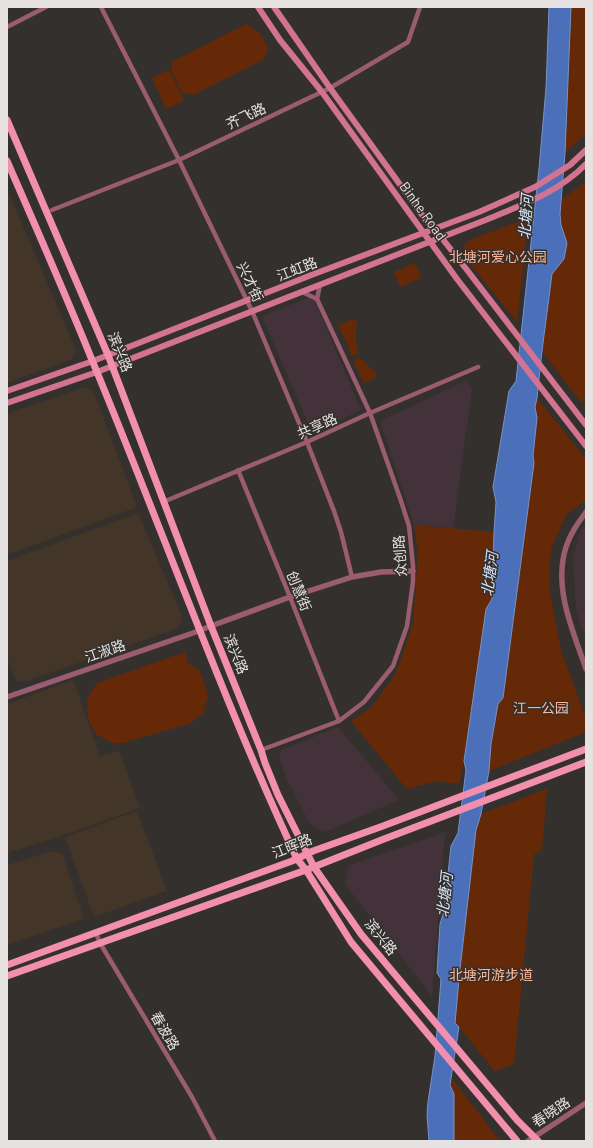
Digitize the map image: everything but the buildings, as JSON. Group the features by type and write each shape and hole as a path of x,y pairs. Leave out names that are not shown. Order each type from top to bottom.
{"main road":[{"name":"Binhe Road","path":"258,7 280,40 322,92 457,279 586,446"},
{"name":"Binhe Road","path":"274,7 330,88 433,230 441,237 467,270 586,425"},
{"name":"滨兴路","path":"7,120 108,355 265,763 278,795 307,854 314,867 361,934 517,1120 537,1139"},
{"name":"江虹路","path":"7,391 93,361 314,274 479,212 535,188 570,165 586,150"},
{"name":"滨兴路","path":"7,161 93,361 199,631 256,768 297,859 306,870 351,942 517,1141"},
{"name":"江虹路","path":"7,403 97,372 483,221 540,197 577,174 586,164"},
{"name":"江晖路","path":"7,965 297,859 586,749"},
{"name":"江晖路","path":"7,976 306,870 384,838 586,762"}],"street":[{"path":"7,27 46,7"},
{"name":"兴才街","path":"101,7 252,311 308,442 334,511 341,532 352,577"},
{"name":"齐飞路","path":"52,210 178,160 330,88 408,42 420,7"},
{"path":"302,292 317,299 320,285"},
{"name":"众创路","path":"261,750 339,721 364,702 393,666 406,626 413,582 409,526 386,458 370,414 317,299"},
{"name":"共享路","path":"164,502 308,442 478,367"},
{"name":"创慧街","path":"238,470 339,721"},
{"path":"586,512 575,528 566,547 562,580 564,600 586,670"},
{"name":"江淑路","path":"7,696 199,631 290,597 352,577 380,572 413,571"},
{"name":"春波路","path":"96,933 100,943 192,1097 216,1141"},
{"name":"春晓路","path":"528,1141 537,1139 586,1103"}],"shaded area":[{"path":"7,189 76,350 72,359 7,383"},
{"path":"313,296 361,410 312,433 262,316"},
{"path":"466,381 472,388 453,528 414,525 380,421"},
{"path":"84,387 93,390 137,507 7,555 7,414"},
{"path":"138,513 182,616 181,623 176,629 26,681 19,682 14,677 7,657 7,561"},
{"path":"586,524 586,640 576,611 573,557 581,529"},
{"path":"73,680 100,756 119,751 140,808 64,835 7,853 7,704"},
{"path":"338,727 399,800 325,832 310,824 285,775 279,756 282,750"},
{"path":"137,811 167,891 94,917 65,837"},
{"path":"445,832 432,996 345,884 348,866"},
{"path":"52,851 63,855 84,919 7,945 7,865"}],"green space":[{"path":"571,7 586,7 586,134 565,153"},
{"path":"246,24 257,31 264,40 268,49 264,59 193,95 182,93 172,72 172,62"},
{"path":"169,70 184,101 166,109 152,78"},
{"path":"586,182 586,390 583,405 542,351 552,274 564,259 567,243 561,225 560,214 562,199"},
{"name":"北塘河爱心公园","path":"525,219 527,227 517,322 464,256 464,246 472,239"},
{"path":"415,263 422,278 400,287 394,272"},
{"path":"353,319 357,321 356,341 358,354 353,356 351,355 338,325"},
{"path":"359,357 377,374 376,377 364,383 354,363"},
{"name":"江一公园","path":"537,398 586,459 586,500 566,515 551,548 549,588 561,650 586,719 586,732 489,771 491,744 498,704 503,698 534,463 533,456 537,418 535,407"},
{"path":"414,525 494,532 492,599 486,609 460,783 437,781 407,789 351,721 372,707 396,673 413,624 418,550"},
{"path":"185,652 188,660 185,662 199,670 205,685 208,697 203,713 191,723 123,743 112,743 96,734 89,720 87,708 88,697 97,683"},
{"name":"北塘河游步道","path":"547,789 542,850 534,854 514,1064 495,1071 455,1024 476,830 481,814"},
{"path":"451,1077 500,1141 454,1141 454,1094 450,1085"}],"water":[{"path":"549,7 571,7 565,153 560,214 561,225 567,243 564,259 552,274 535,407 537,418 533,456 534,463 503,698 498,704 491,744 489,771 481,814 476,830 455,1023 459,1027 450,1085 454,1094 454,1141 429,1141 427,1115 435,1056 441,979 437,973 440,924 444,911 451,846 458,833 466,770 464,761 486,609 492,599 496,502 493,487 509,391 516,381 539,169 546,88"}],"water label":[{"name":"北塘河","path":"526,217"},
{"name":"北塘河","path":"490,574"},
{"name":"北塘河","path":"445,895"}]}
